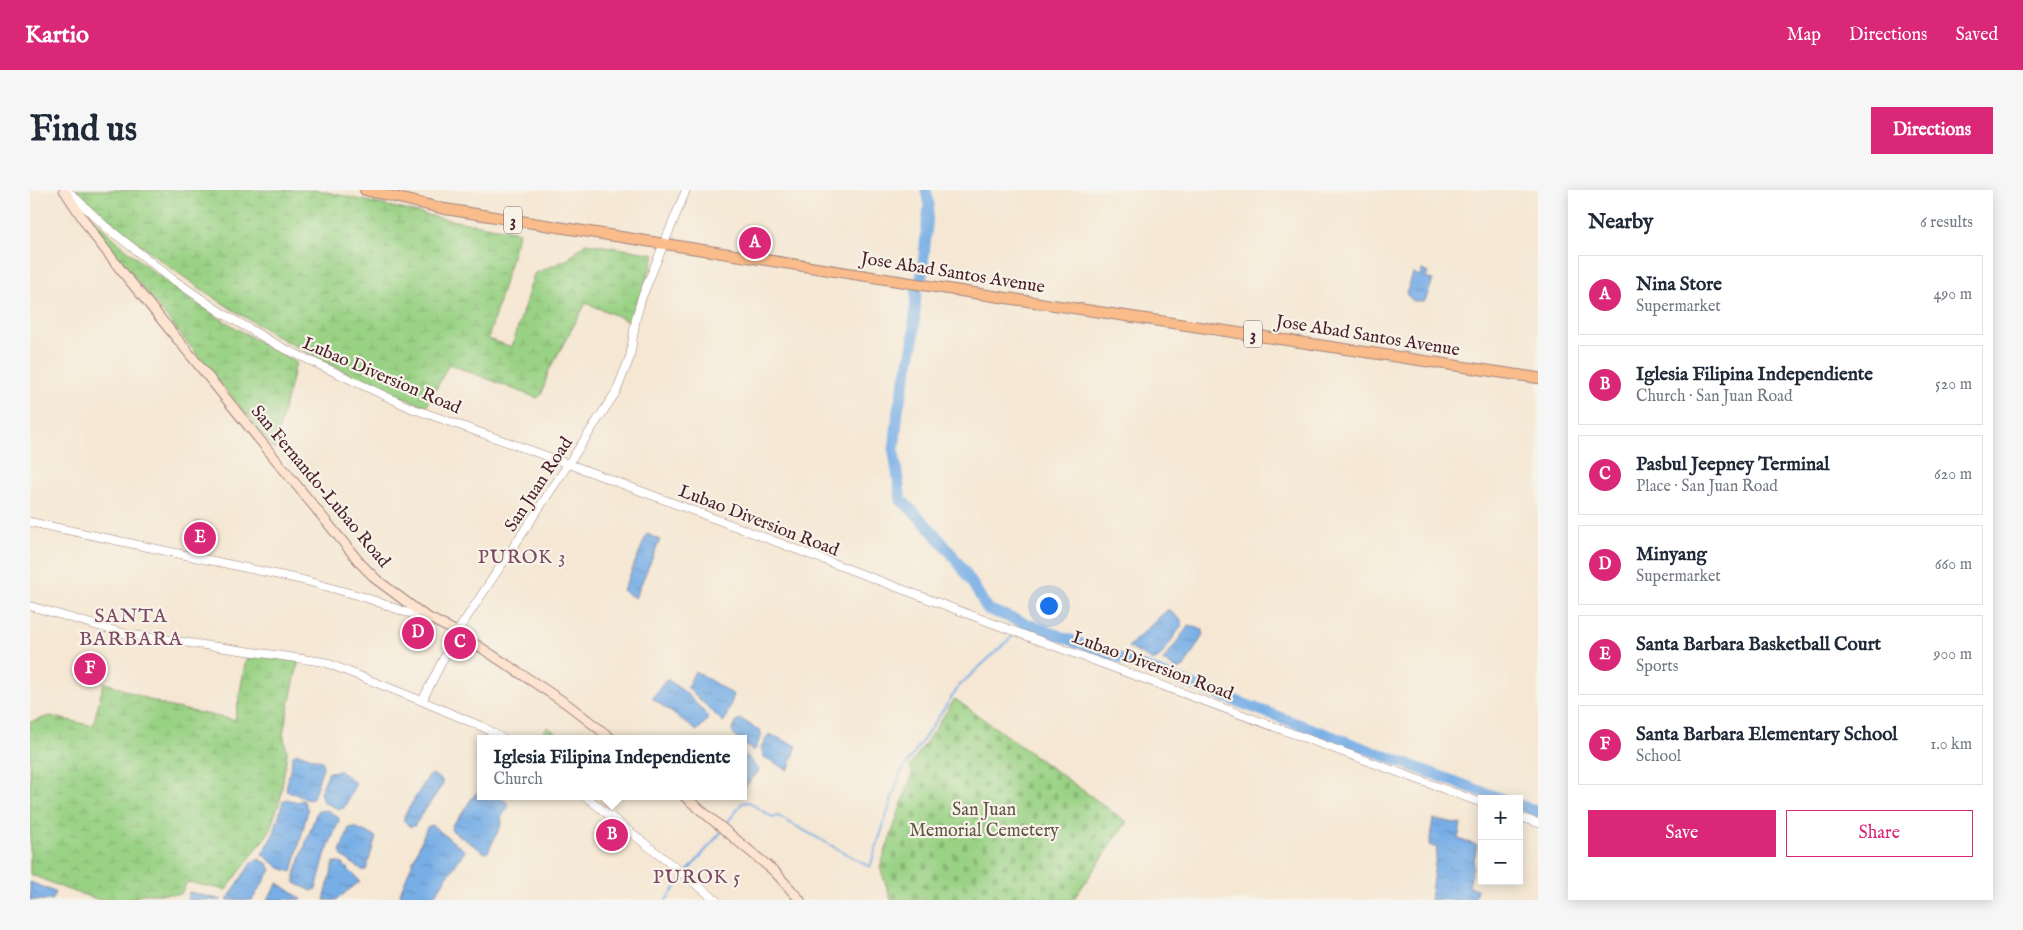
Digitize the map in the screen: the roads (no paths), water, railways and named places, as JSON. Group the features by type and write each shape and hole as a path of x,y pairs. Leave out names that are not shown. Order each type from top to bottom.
{"highway":[{"name":"Jose Abad Santos Avenue","path":"365,190 446,209 663,244 1538,378"}],"main road":[{"name":"San Fernando-Lubao Road","path":"65,190 93,234 121,270 361,564 377,580 425,616 457,632 567,704 607,735"},
{"path":"689,800 775,872 800,900"}],"street":[{"name":"Lubao Diversion Road","path":"65,190 105,226 172,278 222,313 279,346 411,408 569,464 1000,626 1478,802"},
{"name":"San Juan Road","path":"422,701 457,632 616,392 630,357 636,318 642,297 686,190"},
{"path":"30,522 287,576 364,597 405,612 425,616"},
{"path":"30,606 126,634 324,662 422,701 485,728 496,735"},
{"path":"590,800 716,900"},
{"path":"1523,818 1538,823"}],"water":[{"path":"1422,270 1428,273 1426,278 1433,280 1425,301 1413,301 1406,294 1413,273 1420,276"},
{"path":"647,534 660,540 635,598 623,591"},
{"path":"1168,609 1182,621 1182,625 1160,657 1153,661 1128,647"},
{"path":"1189,625 1203,630 1203,635 1184,667 1178,670 1163,661"},
{"path":"695,671 734,695 723,722 687,687"},
{"path":"667,679 686,693 707,715 707,720 697,731 652,698"},
{"path":"741,719 760,731 762,735 754,751 747,747 747,735 734,735 732,731 737,721"},
{"path":"769,734 797,746 788,770 764,757 761,747"},
{"path":"298,753 322,761 323,767 313,798 308,800 286,790 293,755"},
{"path":"747,756 759,771 747,785"},
{"path":"340,771 356,783 344,808 339,809 323,802 320,792 329,772"},
{"path":"432,774 442,780 443,784 414,826 410,827 404,821 404,816 428,777"},
{"path":"477,793 477,800 503,800 509,806 501,817 502,823 488,852 485,853 451,830 453,823 461,816"},
{"path":"287,799 296,802 303,800 308,810 292,872 280,868 262,854 274,833 283,801"},
{"path":"327,810 338,817 339,821 325,855 316,889 312,891 295,883 295,874 317,811"},
{"path":"1433,819 1461,824 1458,839 1477,845 1469,887 1477,889 1474,900 1430,900 1437,848 1429,845"},
{"path":"432,825 465,851 431,900 403,900 400,893 427,827"},
{"path":"355,827 376,837 366,870 362,870 342,856 340,851 349,828"},
{"path":"259,859 268,864 271,870 252,900 227,900 251,863"},
{"path":"334,862 342,863 360,881 336,900 324,900"},
{"path":"30,882 55,892 52,900 30,900"},
{"path":"278,883 302,899 267,900"},
{"path":"189,892 222,900 187,900"}],"waterway":[{"path":"926,190 929,205 922,275 916,293 913,345 898,409 894,452 901,500 926,524 949,551 960,565 987,609 1491,795"},
{"path":"1019,630 1027,623"},
{"path":"724,827 742,803 749,802 773,818 778,816 870,867 900,774 960,685 1014,635"},
{"path":"1523,806 1538,812"},
{"path":"687,872 722,831"},
{"path":"666,900 683,878"}],"place":[{"name":"Nina Store","path":"755,243"},
{"name":"Santa Barbara Basketball Court","path":"200,538"},
{"name":"Minyang","path":"418,633"},
{"name":"Pasbul Jeepney Terminal","path":"460,643"},
{"name":"Santa Barbara Elementary School","path":"90,669"},
{"name":"Iglesia Filipina Independiente","path":"612,835"}],"district":[{"name":"PUROK 3","path":"522,556"},
{"name":"SANTA BARBARA","path":"131,626"},
{"name":"PUROK 5","path":"697,876"}],"park label":[{"name":"San Juan Memorial Cemetery","path":"984,819"}]}
